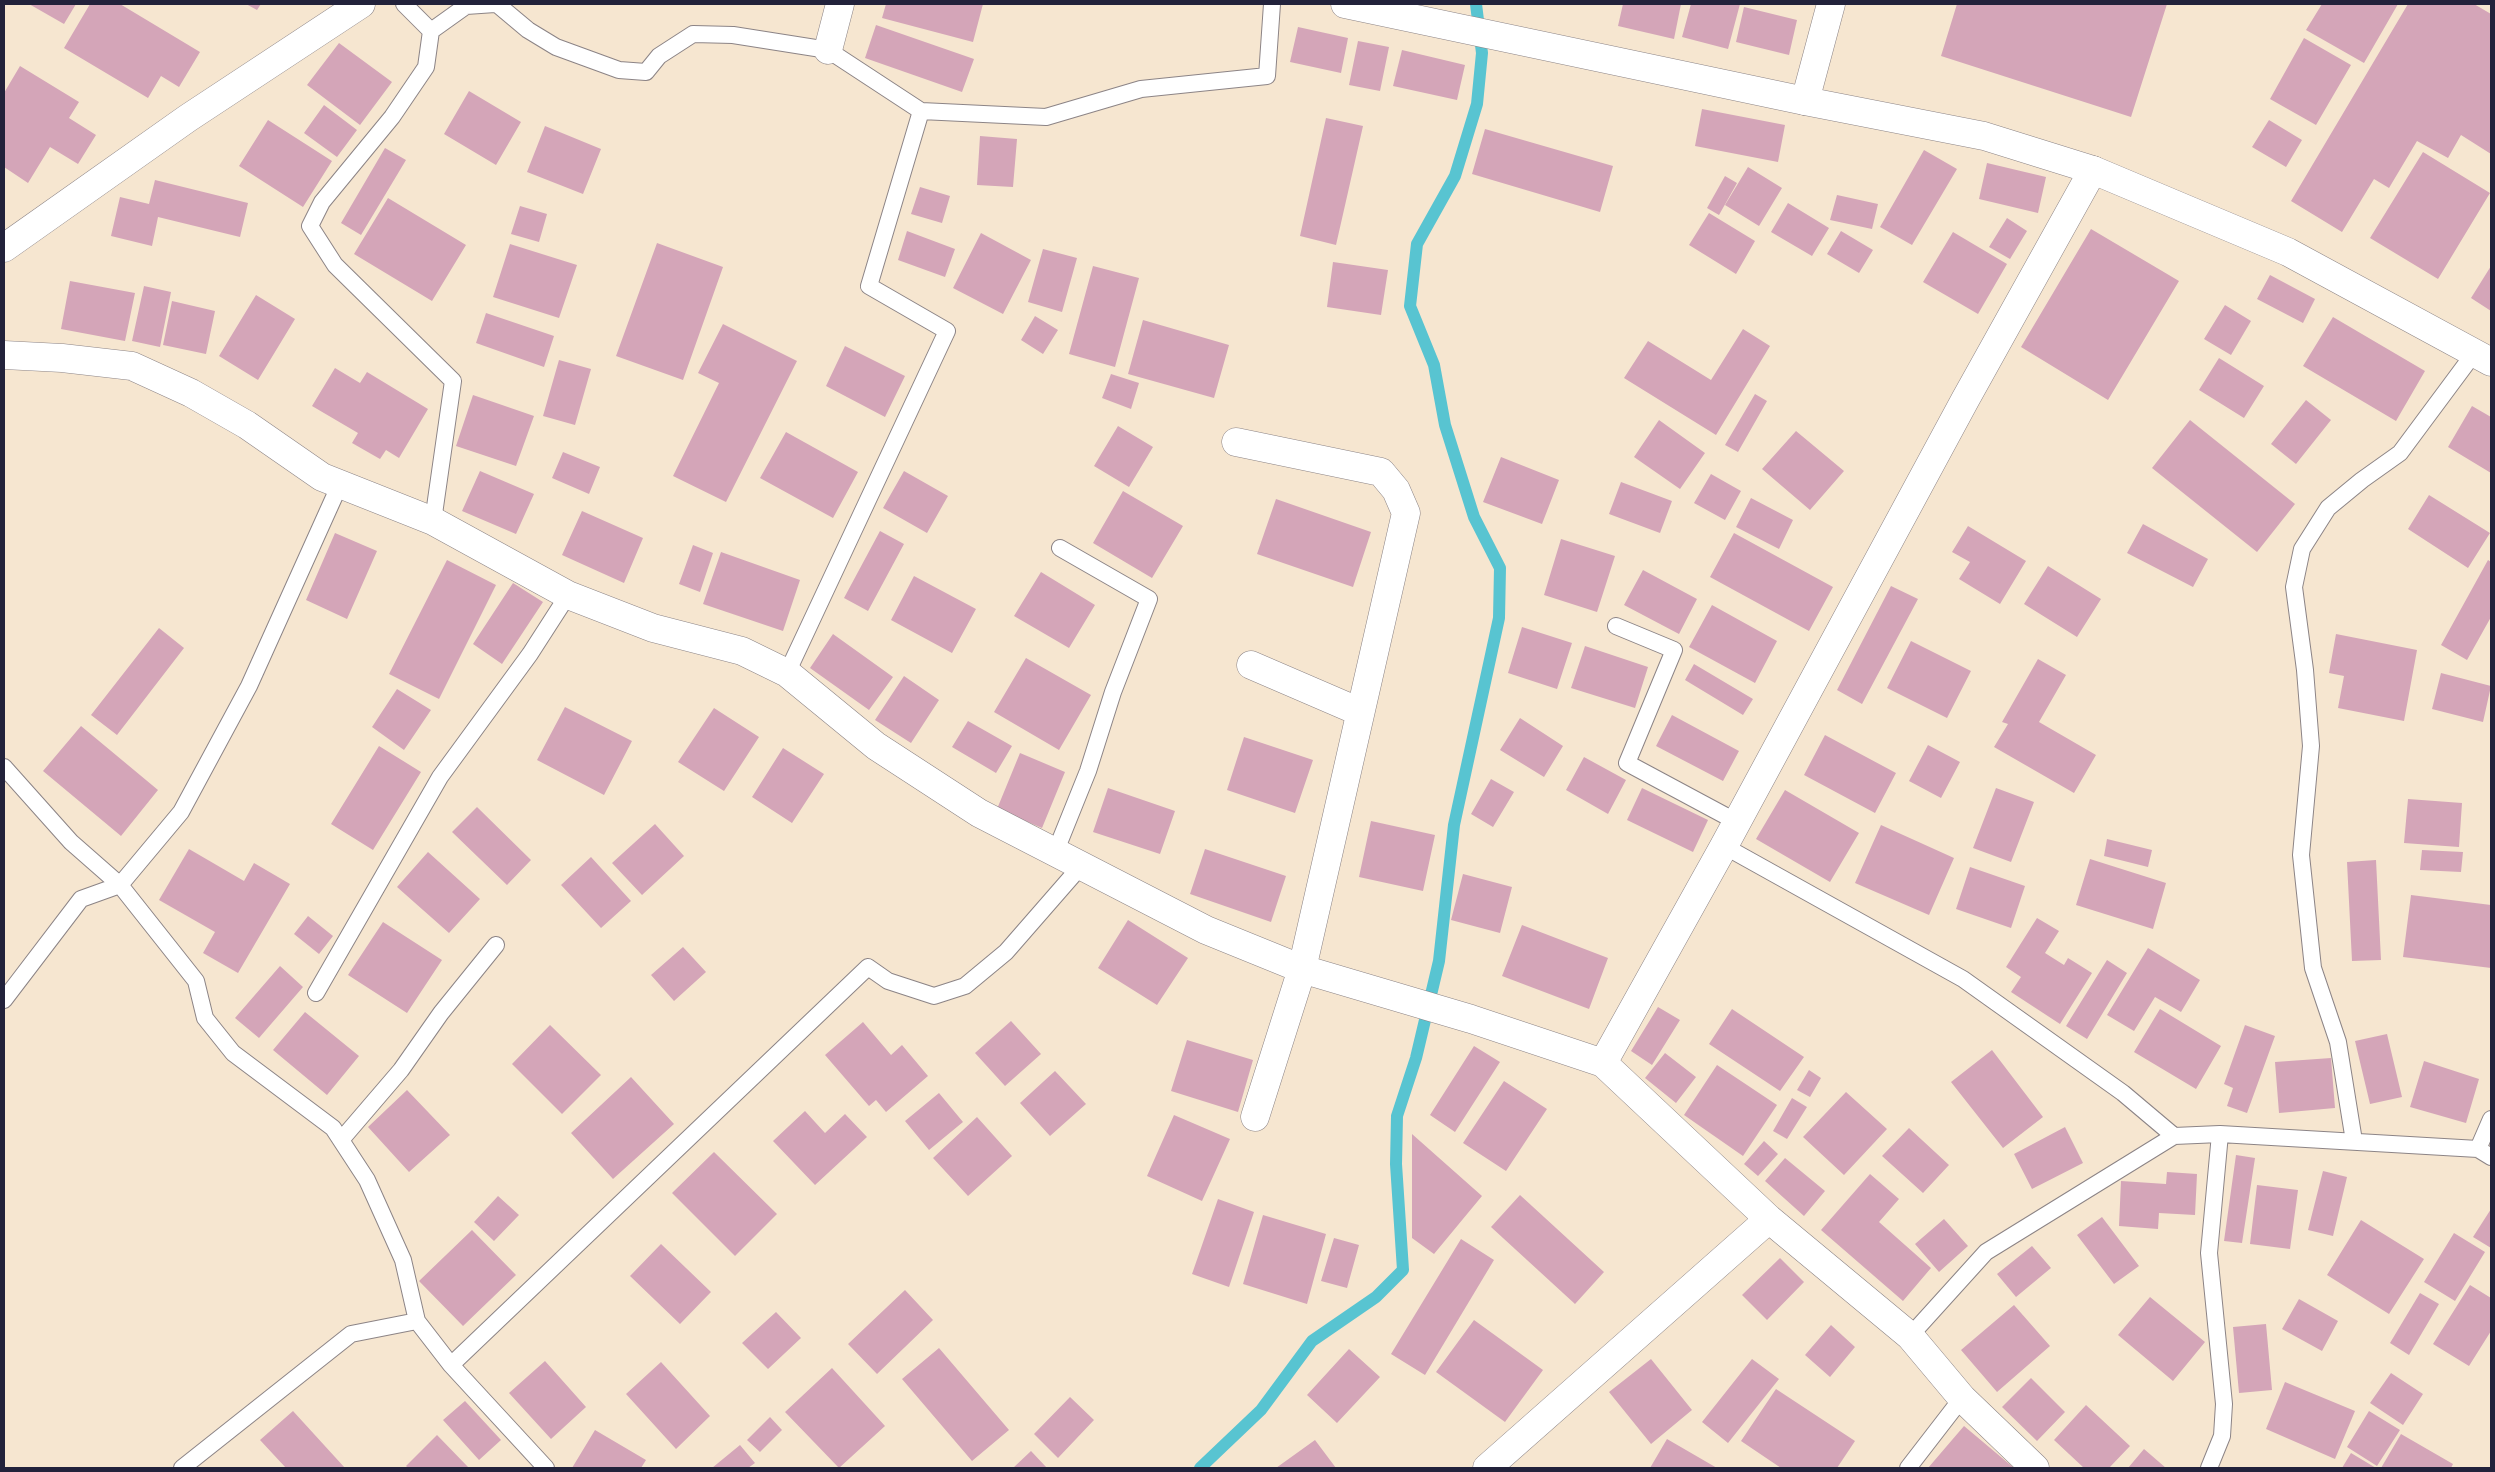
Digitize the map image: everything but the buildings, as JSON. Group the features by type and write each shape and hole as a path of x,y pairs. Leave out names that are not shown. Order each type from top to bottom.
{"street":[{"path":"4,248 188,118 362,4"},
{"path":"828,50 840,4"},
{"path":"1345,4 1805,101 1984,136 2093,170 2288,252 2483,357"},
{"path":"1805,101 1831,4"},
{"path":"1603,1063 1724,846 1965,400 2093,170"},
{"path":"4,355 62,358 132,366 215,406 247,425 322,477 433,521 568,595 653,628 742,651 787,673 876,746 979,814 1206,930 1302,969 1455,1015 1603,1063 1769,1219 1910,1336 1962,1398 2035,1468"},
{"path":"1236,442 1381,472 1396,490 1406,513 1302,969 1255,1117"},
{"path":"1251,666 1360,712"},
{"path":"1487,1468 1769,1219"}],"lane":[{"path":"404,4 431,31"},
{"path":"433,521 453,381 335,265 310,226 322,202 392,117 426,67 431,31 466,6 496,4 528,30 556,47 619,70 646,72 658,56 692,34 733,35 828,50 921,111 1046,117 1141,89 1266,76 1272,4"},
{"path":"787,673 946,331 869,286 921,111"},
{"path":"2354,1141 2338,1042 2313,968 2301,855 2311,746 2305,670 2294,587 2302,549 2328,508 2362,480 2400,453 2483,357"},
{"path":"4,1000 81,899 120,885 181,812 249,686 340,484"},
{"path":"1055,853 1088,771 1113,692 1149,599 1060,548"},
{"path":"316,993 440,777 530,654 568,595"},
{"path":"1616,626 1674,650 1627,763 1737,822"},
{"path":"4,767 71,842 120,885 196,981 205,1018 233,1053 333,1128 367,1180 403,1260 417,1321 451,1365 546,1468"},
{"path":"1724,846 1963,978 2123,1093 2174,1136"},
{"path":"451,1365 868,967 888,981 934,996 965,986 1006,952 1081,866"},
{"path":"341,1140 401,1070 441,1013 496,944"},
{"path":"1910,1336 1986,1252 2174,1136 2220,1134 2354,1141 2485,1153 2491,1119"},
{"path":"2209,1468 2222,1436 2224,1404 2209,1253 2220,1134"},
{"path":"182,1468 351,1334 417,1321"},
{"path":"1908,1468 1962,1398"}],"waterway":[{"path":"1200,1468 1261,1410 1312,1341 1376,1297 1403,1270 1396,1164 1397,1116 1416,1058 1439,961 1454,825 1499,618 1500,568 1474,517 1445,425 1434,365 1410,306 1417,244 1455,176 1477,104 1482,53 1476,4"}]}
